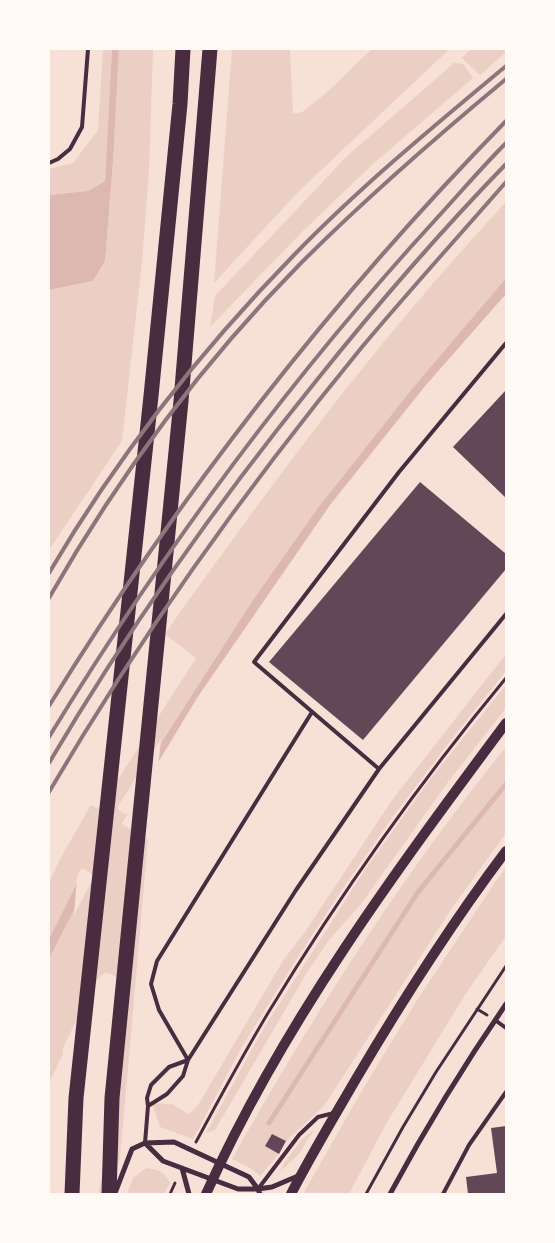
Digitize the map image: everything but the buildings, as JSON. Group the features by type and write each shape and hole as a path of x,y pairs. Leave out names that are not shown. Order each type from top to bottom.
{"highway":[{"path":"72,1194 76,1098 150,406 184,49"},
{"path":"109,1194 112,1098 182,402 210,49"}],"main road":[{"path":"206,1194 220,1163 293,1029 354,934 420,838 506,723"},
{"path":"291,1194 336,1112 387,1026 433,955 506,851"}],"street":[{"path":"390,1194 406,1163 440,1107 506,1004"},
{"path":"114,1194 132,1149 145,1143 174,1142 249,1176 259,1192"},
{"path":"145,1143 163,1161 238,1189 259,1192 301,1174"},
{"path":"182,1168 190,1194"}],"lane":[{"path":"49,163 58,159 70,149 82,127 88,49"},
{"path":"379,770 254,662 399,472 506,343"},
{"path":"148,1106 167,1094 184,1076 188,1060 296,890 379,770 506,614"},
{"path":"188,1060 159,1010 151,984 157,961 312,712"},
{"path":"495,1020 506,1028"},
{"path":"145,1143 147,1098 151,1085 168,1067 188,1060"},
{"path":"443,1194 469,1145 506,1092"},
{"path":"259,1192 299,1135 318,1117 336,1112"}],"path":[{"path":"191,1150 268,1014 326,922 394,822 471,720 506,678"},
{"path":"366,1194 403,1127 506,966"},
{"path":"170,1194 182,1168"}],"shaded area":[{"path":"103,49 112,49 105,181 88,191 49,195 49,169 73,163 98,130"},
{"path":"112,49 119,49 105,261 93,281 49,290 49,195 88,191 105,181"},
{"path":"119,49 153,49 149,172 142,262 122,441 49,550 49,290 93,281 105,261"},
{"path":"232,49 290,49 293,114 302,112 326,93 372,49 449,49 300,190 214,283"},
{"path":"471,49 506,49 506,52 480,75 462,58"},
{"path":"454,63 463,64 473,78 373,164 303,231 210,327 215,296 346,157"},
{"path":"506,202 506,278 411,390 317,509 251,603 120,807 129,811 122,824 148,840 120,1159 105,1194 92,1194 95,989 49,1083 49,959 91,877 83,871 49,939 49,882 91,805 99,809 196,658 165,634 268,492 366,364 434,282"},
{"path":"506,278 506,294 426,385 330,505 197,698 129,811 120,807 251,603 317,509 411,390"},
{"path":"506,654 506,671 394,815 296,960 243,1045 193,1139 160,1127 152,1103 172,1104 189,1114 198,1105 284,959 305,932 392,800"},
{"path":"506,685 506,708 448,782 361,904 329,940 306,974 215,1130 206,1133 265,1026 364,871 431,778"},
{"path":"506,747 506,833 452,908 324,1106 286,1141 272,1134 265,1146 279,1154 260,1176 252,1169 232,1159 294,1052 360,947 431,845"},
{"path":"506,868 506,936 465,995 386,1124 349,1194 303,1194 364,1087 419,997"},
{"path":"83,871 91,877 49,959 49,939"},
{"path":"314,1130 298,1155 279,1173 302,1139"},
{"path":"146,1168 160,1171 165,1175 170,1183 164,1194 127,1194 133,1178"}],"pier":[{"path":"161,739 158,769 131,812 124,814 118,809 118,806"},
{"path":"81,869 84,869 94,877 74,915 77,877"},
{"path":"104,973 111,974 122,980 115,1125 98,1193 57,1194 63,1048 92,988"}],"waterway":[{"path":"269,1123 418,892 506,784"}],"railway":[{"path":"49,573 75,530 132,446 226,328 295,254 372,180 506,66"},
{"path":"49,598 133,465 196,381 265,301 350,215 506,79"},
{"path":"49,706 151,550 261,401 380,257 506,121"},
{"path":"49,737 92,668 183,533 280,403 383,278 506,143"},
{"path":"49,763 142,615 244,473 362,325 456,216 506,164"},
{"path":"49,792 158,619 237,508 362,347 506,182"}]}
